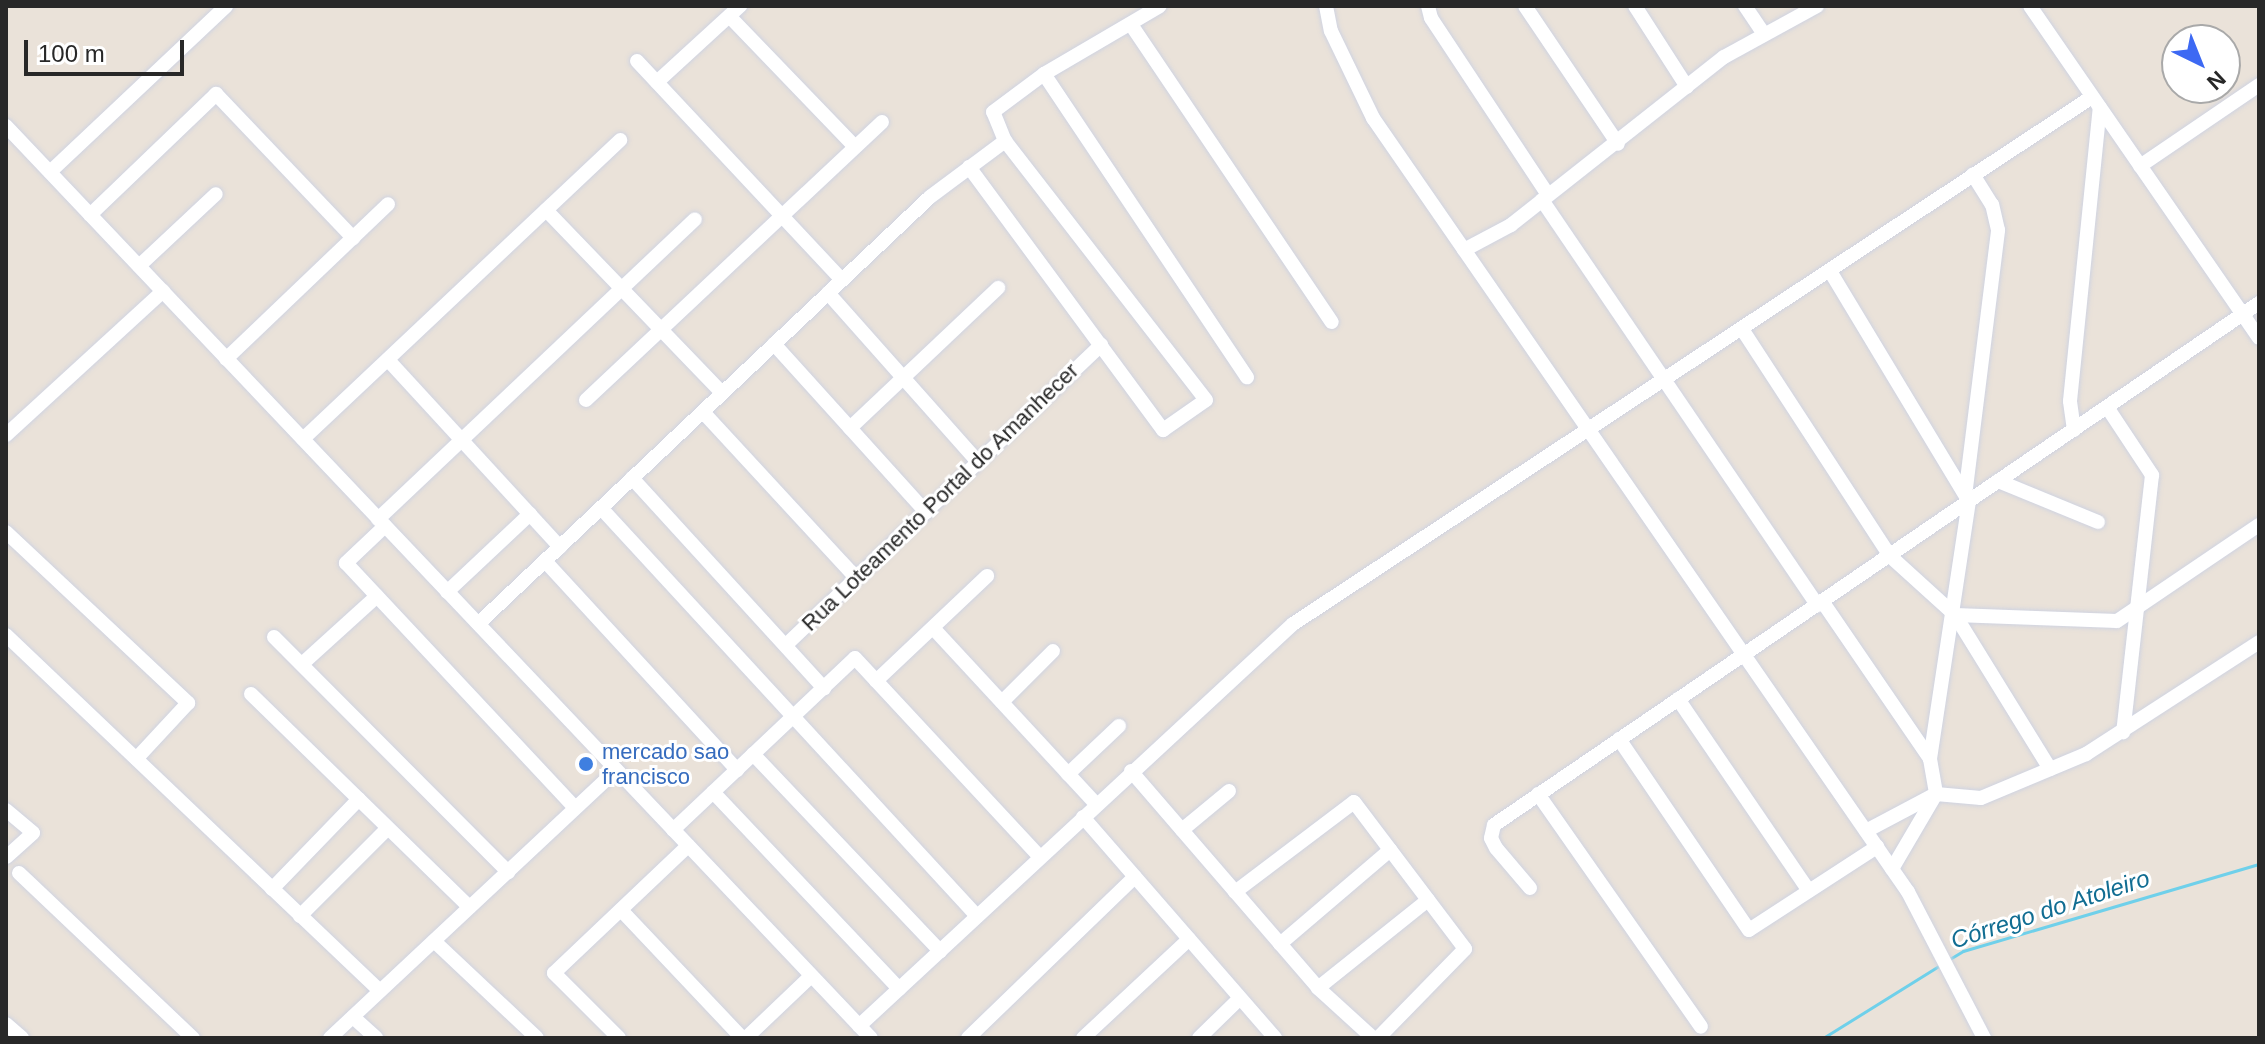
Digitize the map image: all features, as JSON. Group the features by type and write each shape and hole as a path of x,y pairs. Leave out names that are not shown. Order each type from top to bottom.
{"street":[{"path":"50,172 226,6"},
{"path":"969,167 1163,430 1206,400 1005,141 993,112 1044,74 1132,26 1160,6"},
{"path":"1326,6 1331,31 1373,118 1892,869 1938,948 1984,1038"},
{"path":"1428,6 1431,18 1665,380 1930,759"},
{"path":"1525,6 1618,144"},
{"path":"1635,6 1687,87"},
{"path":"1745,6 1764,34"},
{"path":"1464,250 1511,225 1687,87 1764,34 1817,6"},
{"path":"2030,6 2259,338"},
{"path":"657,82 735,11 855,147"},
{"path":"1132,26 1332,322"},
{"path":"637,61 842,280"},
{"path":"1044,74 1247,377"},
{"path":"2140,166 2259,85"},
{"path":"90,215 216,94 353,238"},
{"path":"6,126 867,1035 899,989 1293,624 1973,175 2096,102"},
{"path":"2074,430 2070,401 2096,102"},
{"path":"586,400 882,122"},
{"path":"303,439 620,140"},
{"path":"478,624 930,197 1005,141"},
{"path":"1892,869 1936,794 1930,759 1955,615 1998,230 1992,205 1973,175"},
{"path":"139,266 216,194"},
{"path":"226,359 388,204"},
{"path":"546,210 722,393"},
{"path":"575,808 346,563 462,440 695,219"},
{"path":"1830,271 1968,494"},
{"path":"850,428 998,288"},
{"path":"6,435 163,291"},
{"path":"828,293 978,462"},
{"path":"1530,888 1496,848 1491,830 1538,794 1890,556 1968,494 1998,481 2259,303"},
{"path":"1742,329 1890,556 1955,615 2050,769"},
{"path":"774,344 926,512"},
{"name":"Rua Loteamento Portal do Amanhecer","path":"824,688 787,644 1101,345"},
{"path":"388,360 560,547"},
{"path":"2107,407 2152,475 2123,732"},
{"path":"703,412 856,578"},
{"path":"632,478 787,644"},
{"path":"1998,481 2098,522"},
{"path":"601,508 977,916"},
{"path":"447,592 530,514"},
{"path":"1955,615 2117,621 2259,525"},
{"path":"6,532 188,703 136,759"},
{"path":"545,561 737,770"},
{"path":"876,681 987,576"},
{"path":"302,664 377,596"},
{"path":"933,628 1096,804"},
{"path":"6,635 380,991"},
{"path":"274,637 508,872"},
{"path":"1866,831 1936,794 1981,798 2050,769 2153,714 2259,642"},
{"path":"1002,702 1053,651"},
{"path":"673,830 855,658 1040,857"},
{"path":"251,694 469,907"},
{"path":"1678,699 1809,891"},
{"path":"2127,704 2153,714"},
{"path":"1068,774 1119,726"},
{"path":"1619,739 1749,930 1877,847"},
{"path":"753,754 940,951"},
{"path":"330,1038 616,770"},
{"path":"1131,771 1235,892 1318,988 1376,1038 1465,949 1354,802 1235,892"},
{"path":"1182,830 1229,791"},
{"path":"713,792 899,989"},
{"path":"1538,794 1701,1027"},
{"path":"272,889 359,799"},
{"path":"6,810 33,833 6,857"},
{"path":"1083,817 1275,1038"},
{"path":"300,916 388,828"},
{"path":"619,1038 554,973 688,846"},
{"path":"1280,944 1390,850"},
{"path":"19,873 193,1038"},
{"path":"968,1038 1135,877"},
{"path":"1318,988 1428,900"},
{"path":"621,910 744,1038 811,976"},
{"path":"1083,1038 1189,939"},
{"path":"434,941 537,1038"},
{"path":"1199,1038 1240,998"},
{"path":"353,1017 376,1038"},
{"path":"6,1024 22,1038"}],"waterway":[{"name":"Córrego do Atoleiro","path":"1948,960 1963,951 2259,864"},
{"name":"Córrego do Atoleiro","path":"1823,1038 1942,964"}],"place":[{"name":"mercado sao francisco","path":"586,764"}]}
